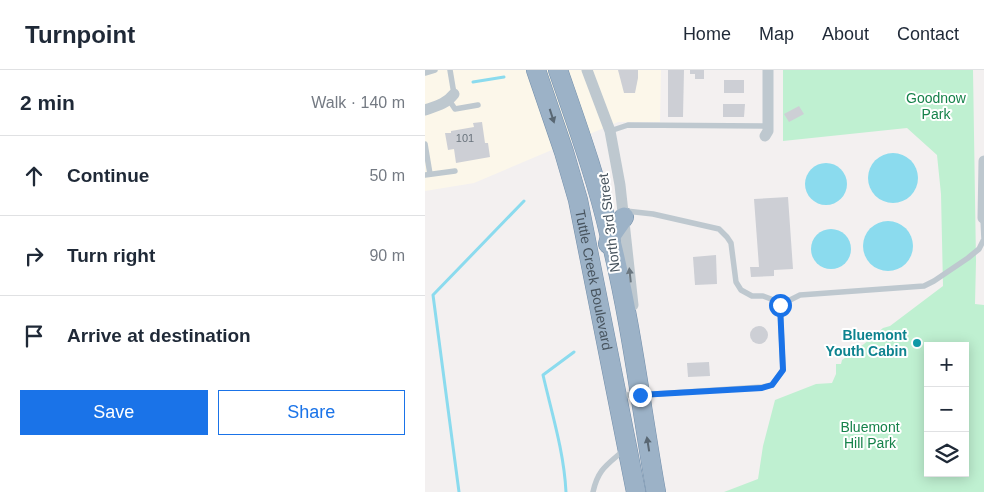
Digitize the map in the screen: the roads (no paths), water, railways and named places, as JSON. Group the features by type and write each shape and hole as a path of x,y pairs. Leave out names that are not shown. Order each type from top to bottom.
{"highway":[{"name":"Tuttle Creek Boulevard","path":"536,70 578,200 637,492"},
{"name":"Tuttle Creek Boulevard","path":"558,70 594,178 610,237 623,298 656,492"},
{"path":"602,324 601,278 603,261 610,237 624,214"}],"street":[{"name":"North 3rd Street","path":"587,70 610,131 621,185 636,340 637,376"},
{"path":"767,131 768,70"},
{"path":"425,110 441,105 451,97"},
{"path":"983,218 984,161"}],"lane":[{"path":"425,73 435,70"},
{"path":"450,73 451,97 455,109 478,105"},
{"path":"610,131 628,125 767,131"},
{"path":"425,144 428,175 455,171"},
{"path":"624,214 653,214 719,229 731,243 736,282 741,290 752,296 763,296 771,299 780,305"},
{"path":"780,305 800,295 924,286 934,282 979,249 984,239 983,218"},
{"path":"617,395 762,388 772,385 783,370 780,305"},
{"path":"593,492 596,480 604,467 627,448"}],"water":[{"path":"888,153 898,153 911,160 918,173 918,183 911,196 898,203 888,203 879,199 872,192 868,183 868,173 872,164 879,157"},
{"path":"830,163 838,166 844,172 847,184 844,196 838,202 822,205 814,202 808,196 805,180 808,172 814,166"},
{"path":"883,221 893,221 906,228 913,241 913,251 906,264 893,271 883,271 874,267 867,260 863,251 863,241 867,232 874,225"},
{"path":"831,229 845,235 851,249 845,263 831,269 817,263 811,249 817,235"}],"waterway":[{"path":"473,82 504,77"},
{"path":"459,492 433,295 524,201"},
{"path":"566,492 560,448 543,375 574,352"}],"place":[{"name":"Bluemont Youth Cabin","path":"917,343"}],"park label":[{"name":"Goodnow Park","path":"936,106"},
{"name":"Bluemont Hill Park","path":"870,436"}]}
